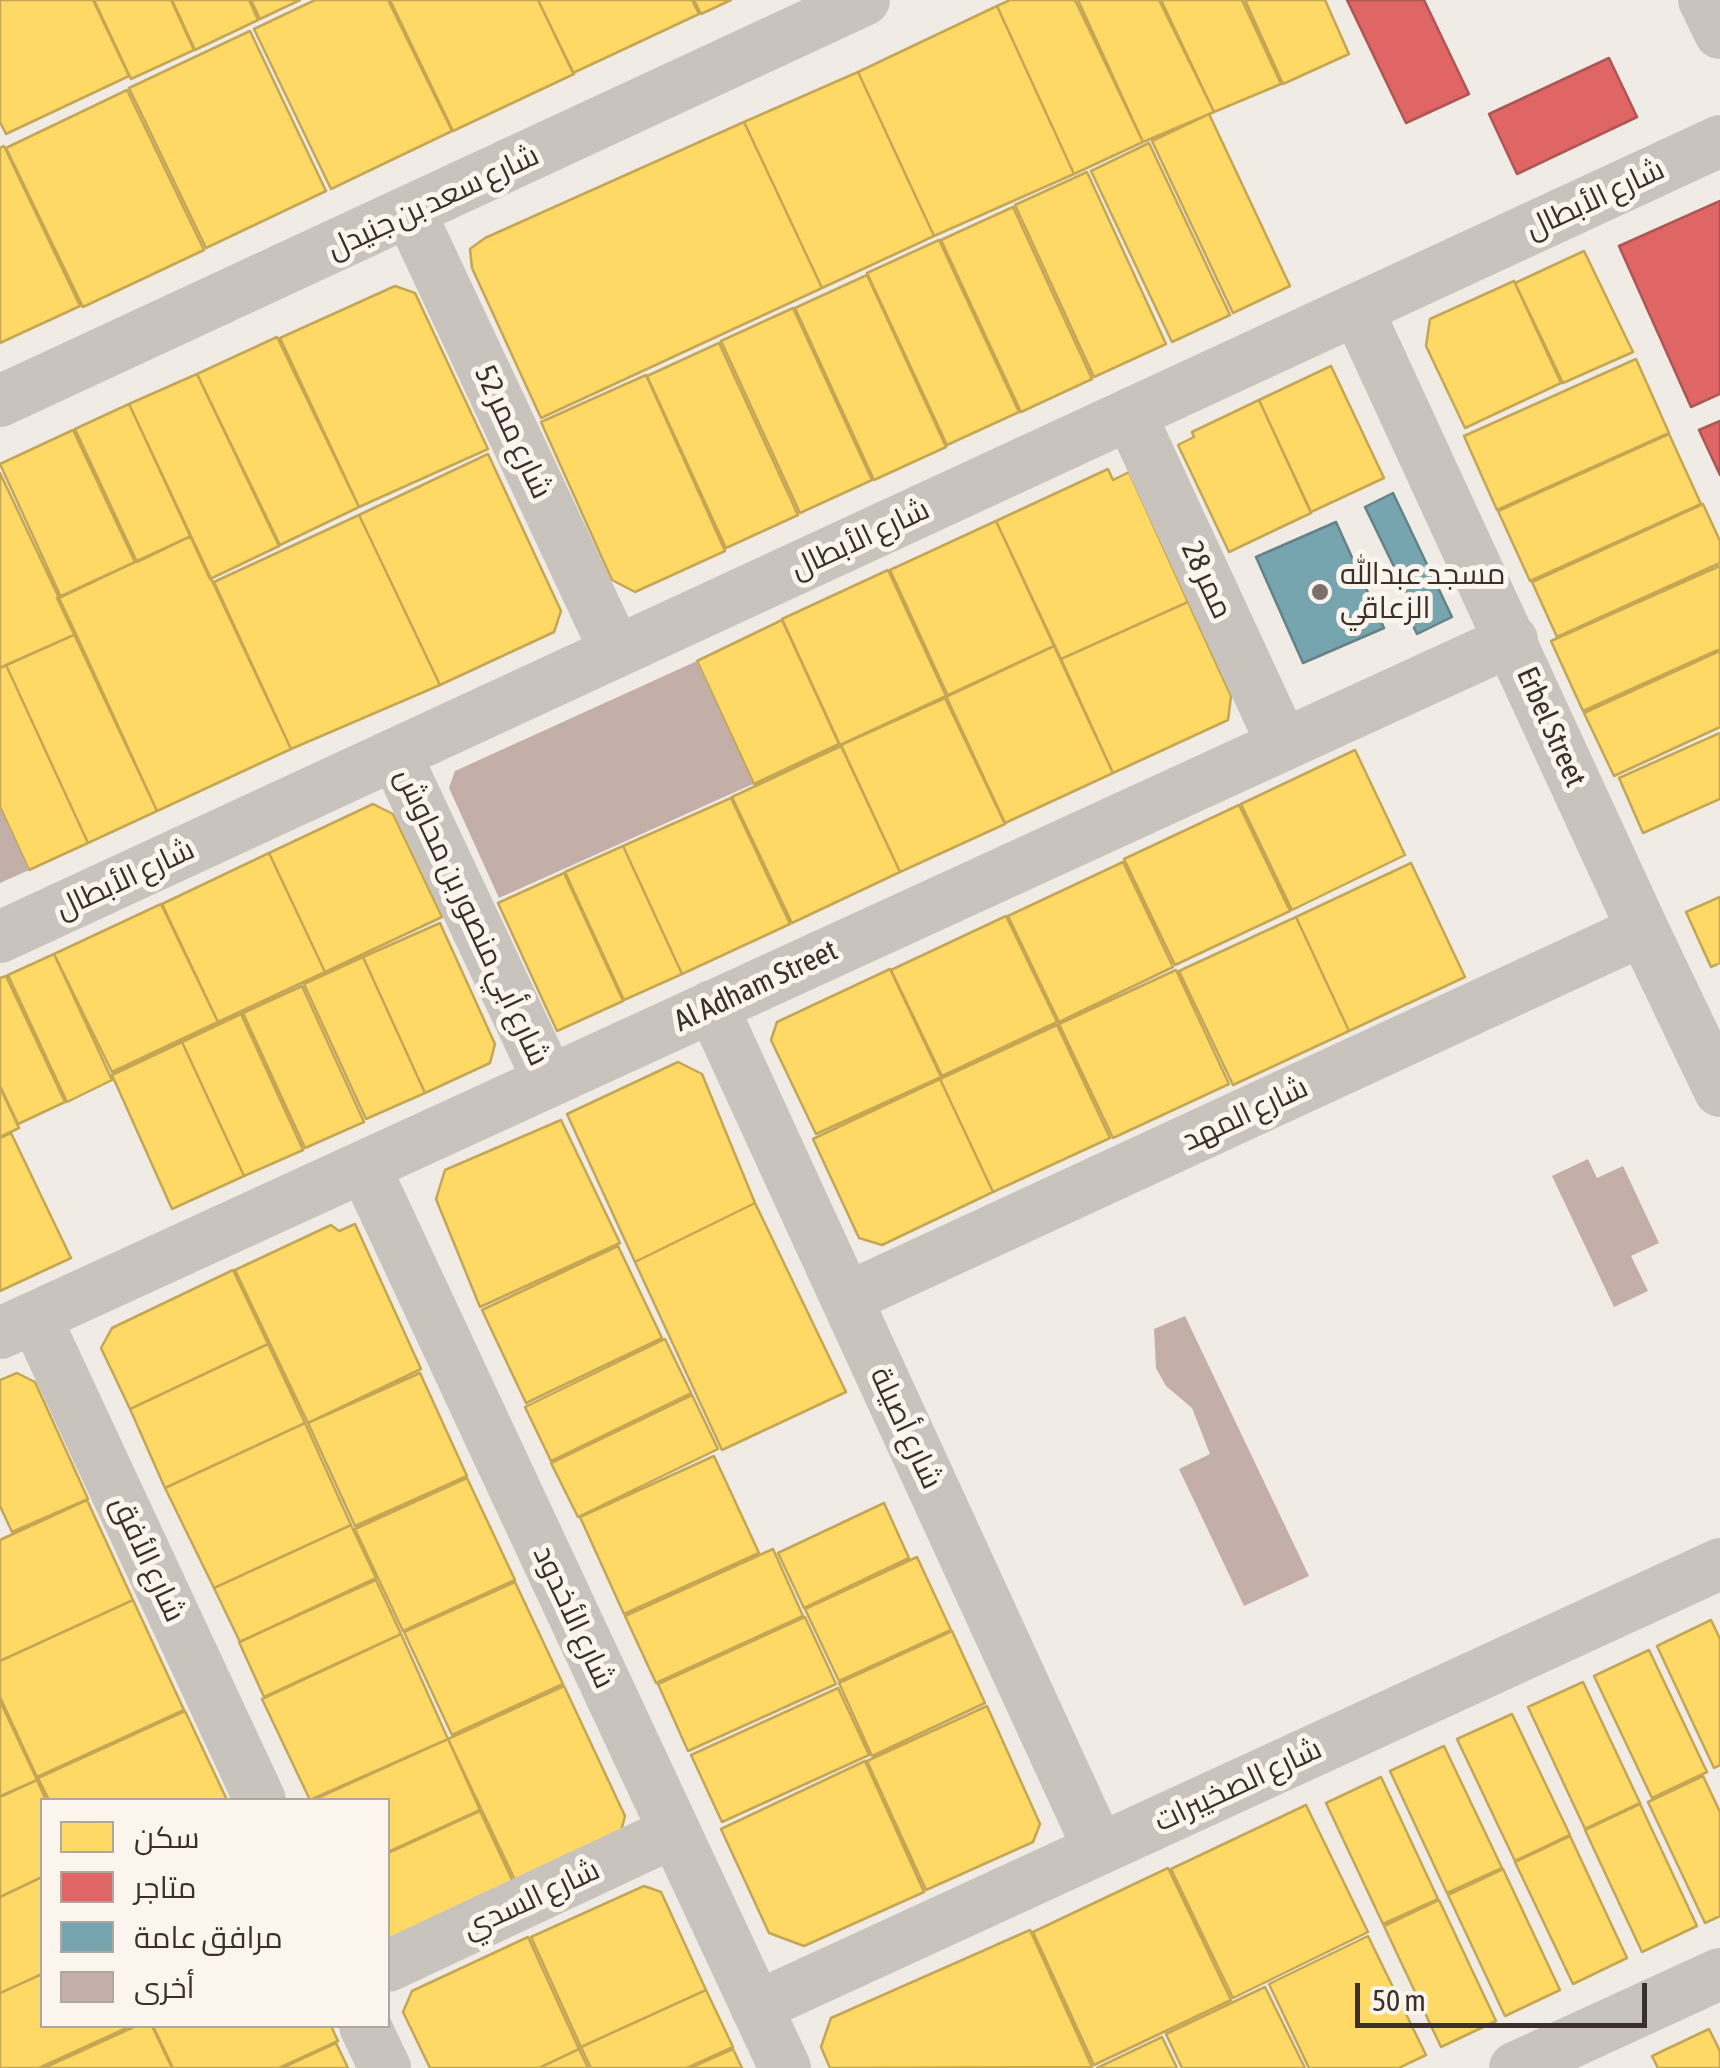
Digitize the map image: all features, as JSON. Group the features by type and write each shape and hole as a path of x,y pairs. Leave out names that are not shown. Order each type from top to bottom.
{"street":[{"name":"شارع سعد بن جنيدل","path":"0,401 864,0"},
{"path":"1704,0 1720,33"},
{"name":"شارع الأبطال","path":"0,937 1720,142"},
{"name":"شارع ممر 52","path":"410,213 616,652"},
{"name":"Erbel Street","path":"1357,309 1720,1091"},
{"name":"ممر 28","path":"1130,414 1283,745"},
{"name":"Al Adham Street","path":"17,1325 1512,640"},
{"name":"شارع أبي منصور بن محاوش","path":"396,754 549,1081"},
{"name":"شارع المهد","path":"847,1298 1643,930"},
{"name":"شارع أصيلة","path":"712,1006 1098,1850"},
{"name":"شارع الأخدود","path":"364,1166 784,2068"},
{"name":"شارع الأفق","path":"17,1325 259,1798"},
{"name":"شارع الصخيبرات","path":"756,2006 1720,1564"},
{"name":"شارع السدي","path":"390,1965 674,1832"},
{"path":"1515,2068 1720,1974"},
{"path":"366,2028 385,2068"}],"building: سكن":[{"path":"0,0 93,0 129,76 6,134 0,122"},
{"path":"94,0 171,0 194,50 131,79"},
{"path":"172,0 249,0 258,20 195,50"},
{"path":"251,0 300,0 260,19"},
{"path":"315,0 388,0 452,131 331,189 254,29"},
{"path":"390,0 538,0 574,74 453,131"},
{"path":"538,0 692,0 699,14 573,73"},
{"path":"694,0 731,0 701,14"},
{"path":"1010,0 1075,0 1143,142 1074,174 997,6"},
{"path":"1078,0 1159,0 1214,112 1143,142"},
{"path":"1161,0 1242,0 1281,84 1214,112"},
{"path":"1245,0 1325,0 1349,54 1283,84"},
{"path":"997,6 1074,174 934,236 858,72"},
{"path":"250,31 326,191 206,248 129,88"},
{"path":"858,72 934,236 822,288 744,122"},
{"path":"127,90 204,250 83,307 6,148"},
{"path":"1209,114 1290,286 1233,313 1152,141"},
{"path":"744,122 822,288 541,418 472,268 470,249 485,238"},
{"path":"1149,143 1230,315 1172,342 1091,171"},
{"path":"4,146 80,306 0,343 0,148"},
{"path":"1087,172 1166,344 1094,377 1015,205"},
{"path":"1013,207 1092,379 1021,412 941,240"},
{"path":"939,240 1019,412 947,445 867,273"},
{"path":"1584,251 1633,352 1563,383 1515,283"},
{"path":"867,275 946,447 874,480 795,308"},
{"path":"1514,281 1561,383 1465,428 1426,346 1430,319"},
{"path":"395,286 415,293 488,449 359,507 280,338"},
{"path":"793,308 872,480 800,513 721,341"},
{"path":"277,337 359,507 280,545 197,374"},
{"path":"719,343 798,515 726,548 647,376"},
{"path":"1636,359 1669,433 1497,510 1464,436"},
{"path":"1331,366 1384,478 1311,512 1259,400"},
{"path":"197,374 279,546 210,579 129,404"},
{"path":"646,375 725,551 635,592 612,580 541,422"},
{"path":"1259,400 1311,513 1229,552 1178,445 1194,437 1192,432"},
{"path":"129,404 191,536 137,562 75,429"},
{"path":"73,430 135,562 61,597 0,464"},
{"path":"1669,434 1701,504 1530,581 1498,511"},
{"path":"488,454 561,611 554,632 440,685 359,515"},
{"path":"1108,469 1113,480 1129,472 1188,602 1061,659 996,521"},
{"path":"0,473 76,634 0,668"},
{"path":"1703,504 1720,541 1720,563 1557,637 1532,582"},
{"path":"359,515 440,685 291,749 214,582"},
{"path":"996,521 1054,646 948,696 890,570"},
{"path":"191,536 291,749 157,811 57,598"},
{"path":"1720,566 1720,649 1583,711 1551,641"},
{"path":"888,570 946,696 840,745 782,619"},
{"path":"1188,602 1231,696 1228,720 1113,773 1061,659"},
{"path":"782,620 839,744 754,784 697,661"},
{"path":"76,634 157,811 88,843 6,665"},
{"path":"1054,646 1113,773 1005,823 946,696"},
{"path":"1720,651 1720,727 1614,776 1584,713"},
{"path":"6,665 88,843 29,870 0,807 0,668"},
{"path":"945,698 1005,824 900,872 841,745"},
{"path":"1720,733 1720,799 1643,833 1619,778"},
{"path":"841,746 900,872 792,923 732,797"},
{"path":"1355,750 1405,855 1292,910 1241,804"},
{"path":"731,798 790,924 682,974 623,846"},
{"path":"373,804 393,814 442,917 325,972 269,853"},
{"path":"1239,805 1290,911 1175,965 1124,859"},
{"path":"623,846 682,974 624,1000 565,872"},
{"path":"269,853 325,972 218,1022 162,904"},
{"path":"1123,862 1173,967 1059,1022 1008,916"},
{"path":"1411,863 1465,977 1349,1031 1296,917"},
{"path":"564,873 623,1001 557,1031 498,903"},
{"path":"1720,897 1720,963 1711,967 1686,912"},
{"path":"161,904 218,1022 112,1072 54,954"},
{"path":"1006,916 1057,1022 942,1076 891,970"},
{"path":"1296,917 1349,1031 1233,1085 1179,971"},
{"path":"440,923 495,1044 490,1063 425,1093 363,957"},
{"path":"54,954 112,1080 67,1102 8,975"},
{"path":"363,957 425,1093 366,1119 304,984"},
{"path":"890,969 941,1077 816,1134 771,1040 777,1022"},
{"path":"1176,970 1229,1084 1113,1138 1059,1024"},
{"path":"6,976 65,1102 18,1124 0,1086 0,978"},
{"path":"302,986 364,1122 305,1148 243,1013"},
{"path":"241,1014 303,1150 244,1176 182,1042"},
{"path":"1057,1025 1110,1138 993,1192 940,1079"},
{"path":"182,1042 244,1176 172,1209 112,1075"},
{"path":"678,1062 702,1074 755,1203 635,1262 567,1114"},
{"path":"940,1079 993,1192 882,1245 859,1238 813,1139"},
{"path":"0,1087 19,1128 0,1137"},
{"path":"561,1120 620,1243 480,1307 436,1199 445,1170"},
{"path":"11,1133 71,1258 0,1291 0,1138"},
{"path":"755,1203 846,1392 722,1450 635,1262"},
{"path":"355,1224 421,1369 308,1423 235,1270 331,1225 339,1231"},
{"path":"618,1246 662,1338 526,1403 482,1310"},
{"path":"233,1270 268,1344 130,1409 101,1348 112,1328"},
{"path":"665,1339 691,1393 551,1461 525,1407"},
{"path":"268,1344 305,1423 165,1488 130,1409"},
{"path":"17,1373 35,1382 88,1499 12,1532 0,1506 0,1380"},
{"path":"420,1373 467,1476 355,1526 308,1423"},
{"path":"692,1395 718,1449 578,1517 551,1463"},
{"path":"305,1423 351,1525 214,1588 165,1488"},
{"path":"714,1456 759,1553 624,1614 580,1517"},
{"path":"467,1478 515,1580 403,1631 355,1529"},
{"path":"87,1500 133,1600 0,1661 0,1540"},
{"path":"884,1503 909,1558 804,1608 778,1553"},
{"path":"351,1525 376,1578 240,1642 214,1588"},
{"path":"773,1549 803,1616 656,1683 625,1616"},
{"path":"917,1557 951,1630 839,1681 805,1609"},
{"path":"376,1580 401,1634 264,1697 239,1642"},
{"path":"515,1582 563,1684 452,1735 404,1632"},
{"path":"133,1600 184,1710 37,1777 0,1697 0,1661"},
{"path":"805,1617 836,1684 688,1751 658,1684"},
{"path":"1711,1620 1720,1639 1720,1765 1714,1768 1657,1646"},
{"path":"952,1631 985,1703 872,1756 839,1683"},
{"path":"401,1634 448,1739 309,1798 262,1699"},
{"path":"1649,1650 1707,1772 1652,1798 1594,1676"},
{"path":"1583,1682 1640,1803 1585,1829 1528,1707"},
{"path":"564,1686 625,1816 621,1831 515,1880 448,1739"},
{"path":"838,1688 869,1755 722,1822 691,1755"},
{"path":"0,1701 37,1780 0,1796"},
{"path":"987,1706 1040,1824 1033,1842 926,1890 867,1761"},
{"path":"185,1711 226,1798 48,1798 38,1778"},
{"path":"1512,1714 1570,1835 1515,1861 1457,1739"},
{"path":"448,1739 480,1810 390,1851 390,1798 317,1798"},
{"path":"1444,1746 1502,1868 1447,1893 1390,1771"},
{"path":"865,1761 924,1892 804,1946 769,1933 721,1829"},
{"path":"1703,1776 1720,1812 1720,1916 1705,1923 1648,1802"},
{"path":"1381,1777 1438,1899 1383,1924 1326,1803"},
{"path":"37,1780 45,1798 40,1798 40,1878 0,1897 0,1797"},
{"path":"1640,1804 1697,1926 1642,1952 1585,1830"},
{"path":"1306,1805 1368,1932 1233,1998 1171,1869"},
{"path":"480,1811 513,1882 390,1939 390,1852"},
{"path":"1570,1836 1627,1958 1573,1984 1515,1862"},
{"path":"1168,1868 1231,2000 1094,2065 1033,1932"},
{"path":"1503,1869 1560,1990 1505,2016 1448,1895"},
{"path":"40,1878 40,1975 0,1993 0,1897"},
{"path":"644,1886 661,1892 706,1990 581,2047 531,1937"},
{"path":"1439,1900 1496,2021 1441,2047 1384,1926"},
{"path":"1030,1930 1092,2067 830,2068 821,2047 831,2018"},
{"path":"1368,1936 1426,2055 1399,2068 1309,2068 1269,1984"},
{"path":"528,1937 579,2049 539,2068 430,2068 403,2012 412,1991"},
{"path":"40,1975 40,2028 127,2028 39,2068 0,2068 0,1993"},
{"path":"1265,1987 1305,2068 1182,2068 1166,2034"},
{"path":"706,1990 733,2047 687,2068 591,2068 581,2047"},
{"path":"132,2028 153,2028 172,2068 44,2068"},
{"path":"154,2028 332,2028 338,2041 279,2068 173,2068"},
{"path":"1709,2029 1720,2051 1720,2068 1658,2068 1652,2056"},
{"path":"1162,2037 1177,2068 1097,2068"},
{"path":"336,2043 348,2068 282,2068"},
{"path":"579,2049 588,2068 539,2068"},
{"path":"733,2049 742,2068 690,2068"}],"building: متاجر":[{"path":"1347,0 1424,0 1469,94 1406,123"},
{"path":"1609,58 1637,117 1517,174 1489,114"},
{"path":"1720,201 1720,394 1691,407 1619,246"},
{"path":"1720,421 1720,475 1699,430"}],"building: مرافق عامة":[{"name":"مسجد عبدالله الزعاقي","path":"1393,493 1452,617 1417,634 1408,615 1416,612 1365,507"},
{"name":"مسجد عبدالله الزعاقي","path":"1336,522 1384,628 1303,663 1256,557"}],"building: أخرى":[{"path":"697,661 753,784 499,898 449,788 455,771"},
{"path":"0,808 29,870 0,883"},
{"path":"1588,1159 1597,1178 1623,1166 1659,1243 1631,1256 1648,1291 1614,1307 1552,1176"},
{"path":"1185,1316 1309,1576 1244,1606 1179,1469 1210,1454 1192,1408 1166,1386 1156,1368 1154,1329"}],"place":[{"name":"مسجد عبدالله الزعاقي","path":"1320,592"}]}
